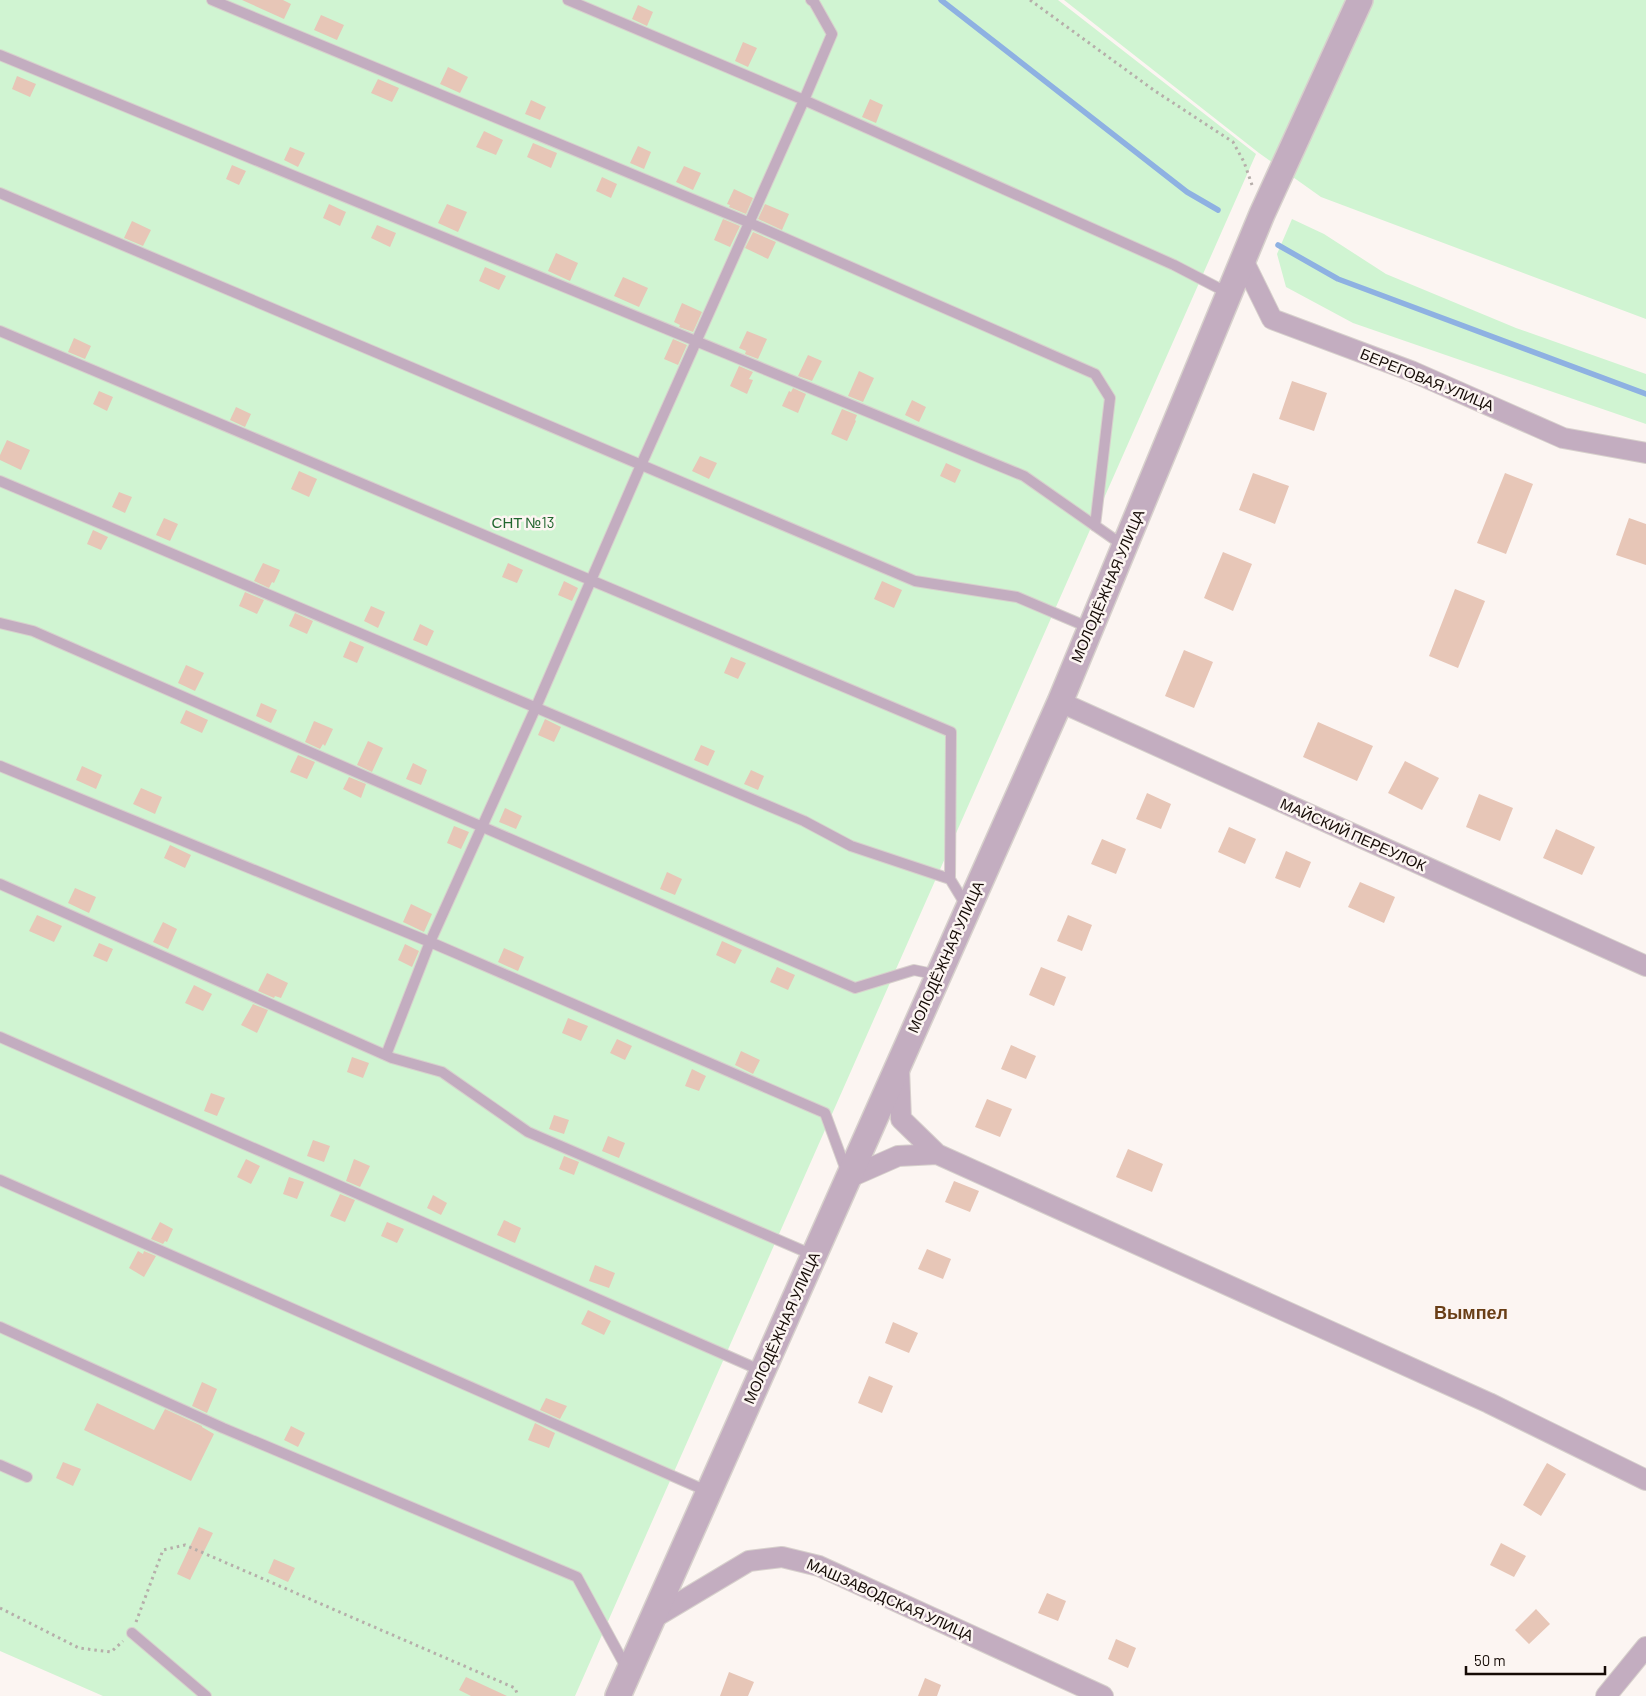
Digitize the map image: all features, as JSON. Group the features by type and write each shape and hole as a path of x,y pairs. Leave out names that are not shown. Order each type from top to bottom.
{"street":[{"name":"МОЛОДЁЖНАЯ УЛИЦА","path":"618,1696 1060,702 1203,358 1228,293 1360,0"},
{"name":"БЕРЕГОВАЯ УЛИЦА","path":"1243,260 1272,319 1410,371 1563,438 1646,452"},
{"name":"МАЙСКИЙ ПЕРЕУЛОК","path":"1060,702 1646,966"},
{"path":"898,1065 901,1119 937,1154 1489,1403 1646,1480"},
{"path":"848,1178 898,1156 937,1154"},
{"name":"МАШЗАВОДСКАЯ УЛИЦА","path":"652,1619 749,1561 782,1557 819,1566 1103,1696"},
{"path":"1606,1696 1646,1647"}],"lane":[{"path":"212,0 750,223 1095,374 1110,398 1096,526"},
{"path":"568,0 804,100 1174,265 1228,293"},
{"path":"386,1055 430,942 483,827 832,34 814,2 811,0"},
{"path":"0,55 1024,476 1124,546"},
{"path":"0,193 914,581 1017,597 1090,628"},
{"path":"0,331 950,732 950,879 968,908"},
{"path":"0,481 804,821 851,846 950,879"},
{"path":"0,623 34,631 855,988 914,970 938,975"},
{"path":"0,766 430,942 825,1113 848,1178"},
{"path":"0,884 386,1055 442,1072 528,1132 814,1255"},
{"path":"0,1038 762,1371"},
{"path":"0,1180 709,1492"},
{"path":"0,1327 223,1428 577,1576 628,1672"},
{"path":"0,1465 27,1477"},
{"path":"132,1633 206,1696"}],"path":[{"path":"1030,0 1155,91 1233,142 1244,162 1262,214"},
{"path":"0,1608 79,1648 110,1652 132,1633 162,1550 185,1545 515,1688 518,1696"}],"green space":[{"name":"СНТ №13","path":"0,0 1058,0 1256,154 575,1696 103,1696 0,1651"},
{"path":"1064,0 1646,0 1646,319 1321,197 1259,153"},
{"path":"1292,219 1324,234 1386,274 1516,328 1646,374 1646,424 1353,323 1286,287 1277,254"}],"building":[{"path":"242,0 283,0 291,4 284,19"},
{"path":"638,5 653,12 647,26 632,19"},
{"path":"321,15 344,25 337,40 314,30"},
{"path":"743,42 757,48 748,67 735,61"},
{"path":"448,67 468,77 460,93 440,84"},
{"path":"17,76 36,84 30,97 12,89"},
{"path":"378,79 399,88 392,102 371,93"},
{"path":"870,99 883,105 876,123 862,117"},
{"path":"531,100 546,107 540,120 525,114"},
{"path":"484,131 503,140 496,155 476,147"},
{"path":"533,143 557,153 551,168 527,157"},
{"path":"638,146 651,152 644,169 630,163"},
{"path":"290,147 305,153 298,167 284,160"},
{"path":"232,165 246,171 239,185 226,179"},
{"path":"684,166 701,173 693,190 676,182"},
{"path":"602,177 617,184 611,198 596,191"},
{"path":"734,189 753,198 746,214 729,207 730,205 727,204"},
{"path":"329,204 346,212 340,226 323,218"},
{"path":"447,204 467,212 458,232 438,223"},
{"path":"765,204 789,214 782,230 758,219"},
{"path":"723,219 740,226 730,247 714,240"},
{"path":"132,221 151,230 143,246 124,238"},
{"path":"377,225 396,233 390,247 371,238"},
{"path":"753,232 776,242 768,259 745,248"},
{"path":"556,253 578,263 570,281 548,271"},
{"path":"485,267 506,276 499,290 479,281"},
{"path":"623,277 648,288 639,307 614,296"},
{"path":"682,303 702,312 693,332 679,327 680,325 674,322"},
{"path":"747,331 767,339 758,359 745,354 746,351 739,348"},
{"path":"74,338 91,346 85,359 68,352"},
{"path":"673,339 687,345 678,365 664,359"},
{"path":"808,355 822,361 812,381 798,376"},
{"path":"739,366 753,372 749,379 753,380 747,394 730,386"},
{"path":"859,371 874,378 863,402 848,396"},
{"path":"1292,381 1327,393 1314,431 1279,419"},
{"path":"793,388 806,394 798,413 782,406 789,391 791,392"},
{"path":"99,391 113,397 107,411 93,404"},
{"path":"912,400 926,407 919,422 905,415"},
{"path":"236,407 251,414 245,427 230,420"},
{"path":"842,409 857,415 847,441 831,434"},
{"path":"7,440 30,450 21,470 0,460 0,455"},
{"path":"700,456 717,463 709,479 692,471"},
{"path":"946,463 961,470 955,483 940,476"},
{"path":"299,471 317,479 309,497 291,489"},
{"path":"1253,473 1289,486 1275,524 1239,510"},
{"path":"1505,473 1533,484 1506,554 1477,543"},
{"path":"119,492 132,497 125,513 112,507"},
{"path":"164,518 178,524 170,541 156,535"},
{"path":"1629,518 1646,524 1646,565 1616,555"},
{"path":"93,530 108,537 101,550 87,544"},
{"path":"1223,552 1252,564 1233,611 1204,598"},
{"path":"263,563 280,570 274,583 272,582 269,588 254,581"},
{"path":"508,563 523,570 517,583 502,577"},
{"path":"564,581 578,588 572,601 558,595"},
{"path":"882,581 902,590 894,608 874,599"},
{"path":"1455,589 1485,601 1458,668 1429,656"},
{"path":"245,592 264,600 257,614 239,606"},
{"path":"371,606 385,612 378,628 364,621"},
{"path":"295,613 313,621 307,634 289,626"},
{"path":"420,624 434,631 427,646 413,640"},
{"path":"350,641 364,647 357,663 343,657"},
{"path":"1184,650 1213,662 1194,708 1165,696"},
{"path":"731,657 746,663 738,679 724,673"},
{"path":"186,665 204,673 195,691 178,683"},
{"path":"261,703 277,710 271,723 256,716"},
{"path":"186,710 208,720 202,733 180,723"},
{"path":"545,719 561,727 554,742 538,735"},
{"path":"314,721 333,729 325,746 323,744 320,749 305,742"},
{"path":"1318,722 1373,746 1357,781 1303,757"},
{"path":"368,741 383,748 372,772 357,765"},
{"path":"701,745 715,751 708,766 694,760"},
{"path":"298,755 315,762 307,779 290,772"},
{"path":"1405,761 1439,778 1422,810 1388,793"},
{"path":"413,763 427,770 421,785 406,779"},
{"path":"82,766 102,775 96,789 76,780"},
{"path":"751,770 764,776 758,790 744,784"},
{"path":"349,777 366,784 361,798 343,789"},
{"path":"141,788 162,797 155,814 133,804"},
{"path":"1147,793 1171,804 1161,829 1136,819"},
{"path":"1479,794 1513,808 1500,841 1466,827"},
{"path":"505,808 522,816 516,829 499,822"},
{"path":"454,826 469,832 461,849 447,843"},
{"path":"1229,827 1256,839 1245,864 1218,852"},
{"path":"1556,829 1595,847 1582,875 1543,858"},
{"path":"1102,839 1126,849 1116,874 1091,864"},
{"path":"170,845 191,855 185,868 164,858"},
{"path":"1286,851 1311,862 1300,888 1275,878"},
{"path":"667,872 682,879 675,895 660,889"},
{"path":"1360,882 1395,897 1384,923 1348,907"},
{"path":"75,888 96,897 89,913 68,903"},
{"path":"411,904 432,914 424,932 403,922"},
{"path":"37,915 62,926 54,942 29,931"},
{"path":"1068,915 1092,925 1082,951 1057,941"},
{"path":"163,922 177,929 168,949 153,942"},
{"path":"722,941 742,950 735,964 716,955"},
{"path":"99,943 113,949 107,962 93,956"},
{"path":"405,944 419,951 412,967 398,960"},
{"path":"504,948 524,957 518,971 498,962"},
{"path":"777,967 795,975 788,990 770,982"},
{"path":"1041,967 1066,977 1054,1006 1029,995"},
{"path":"267,973 288,983 281,998 275,996 274,998 258,991"},
{"path":"194,985 212,994 203,1011 185,1003"},
{"path":"253,1004 268,1010 257,1033 241,1025"},
{"path":"568,1018 588,1026 581,1041 562,1033"},
{"path":"617,1039 632,1046 625,1060 610,1053"},
{"path":"1011,1045 1036,1056 1026,1079 1001,1069"},
{"path":"741,1051 760,1060 753,1074 735,1065"},
{"path":"352,1057 369,1063 363,1078 347,1072"},
{"path":"692,1069 706,1076 699,1091 685,1086"},
{"path":"211,1093 225,1098 217,1116 204,1111"},
{"path":"987,1099 1012,1109 1000,1137 975,1127"},
{"path":"554,1115 569,1120 564,1134 549,1129"},
{"path":"608,1136 625,1143 619,1158 602,1151"},
{"path":"313,1140 330,1146 324,1162 307,1156"},
{"path":"1128,1149 1163,1164 1152,1192 1116,1177"},
{"path":"564,1156 579,1162 574,1175 559,1169"},
{"path":"246,1159 260,1166 251,1184 237,1177"},
{"path":"354,1159 370,1166 360,1187 346,1181"},
{"path":"289,1177 304,1182 297,1199 283,1194"},
{"path":"954,1181 979,1191 970,1212 945,1202"},
{"path":"340,1194 355,1200 345,1222 330,1216"},
{"path":"433,1195 447,1203 441,1215 427,1208"},
{"path":"504,1220 521,1228 515,1243 497,1235"},
{"path":"160,1222 173,1229 167,1242 165,1241 163,1244 151,1239"},
{"path":"387,1222 404,1229 397,1243 381,1236"},
{"path":"927,1249 951,1259 943,1279 918,1269"},
{"path":"138,1251 143,1254 144,1251 156,1256 144,1277 129,1268"},
{"path":"595,1265 615,1273 609,1288 589,1281"},
{"path":"588,1310 611,1321 604,1335 581,1324"},
{"path":"893,1322 918,1333 909,1353 885,1343"},
{"path":"869,1376 893,1386 882,1413 858,1403"},
{"path":"202,1382 217,1389 207,1413 192,1406"},
{"path":"546,1398 567,1406 560,1419 540,1410"},
{"path":"97,1403 154,1430 165,1409 202,1426 214,1434 191,1481 84,1430"},
{"path":"535,1423 555,1433 549,1448 528,1440"},
{"path":"291,1426 305,1433 298,1447 284,1440"},
{"path":"63,1462 81,1469 73,1486 56,1478"},
{"path":"1547,1463 1566,1474 1541,1516 1523,1505"},
{"path":"199,1527 213,1533 190,1580 177,1574"},
{"path":"1501,1543 1526,1556 1514,1577 1490,1565"},
{"path":"274,1559 295,1568 288,1582 268,1573"},
{"path":"1047,1593 1066,1601 1058,1621 1038,1613"},
{"path":"1536,1609 1550,1624 1529,1644 1515,1630"},
{"path":"1116,1639 1136,1648 1128,1668 1108,1659"},
{"path":"729,1672 754,1682 748,1696 720,1696"},
{"path":"466,1677 507,1696 471,1696 459,1690"},
{"path":"925,1678 941,1685 937,1696 918,1696"}],"waterway":[{"path":"941,0 1187,192 1218,210"},
{"path":"1278,245 1338,279 1646,394"}],"district":[{"name":"Вымпел","path":"1471,1313"}]}
